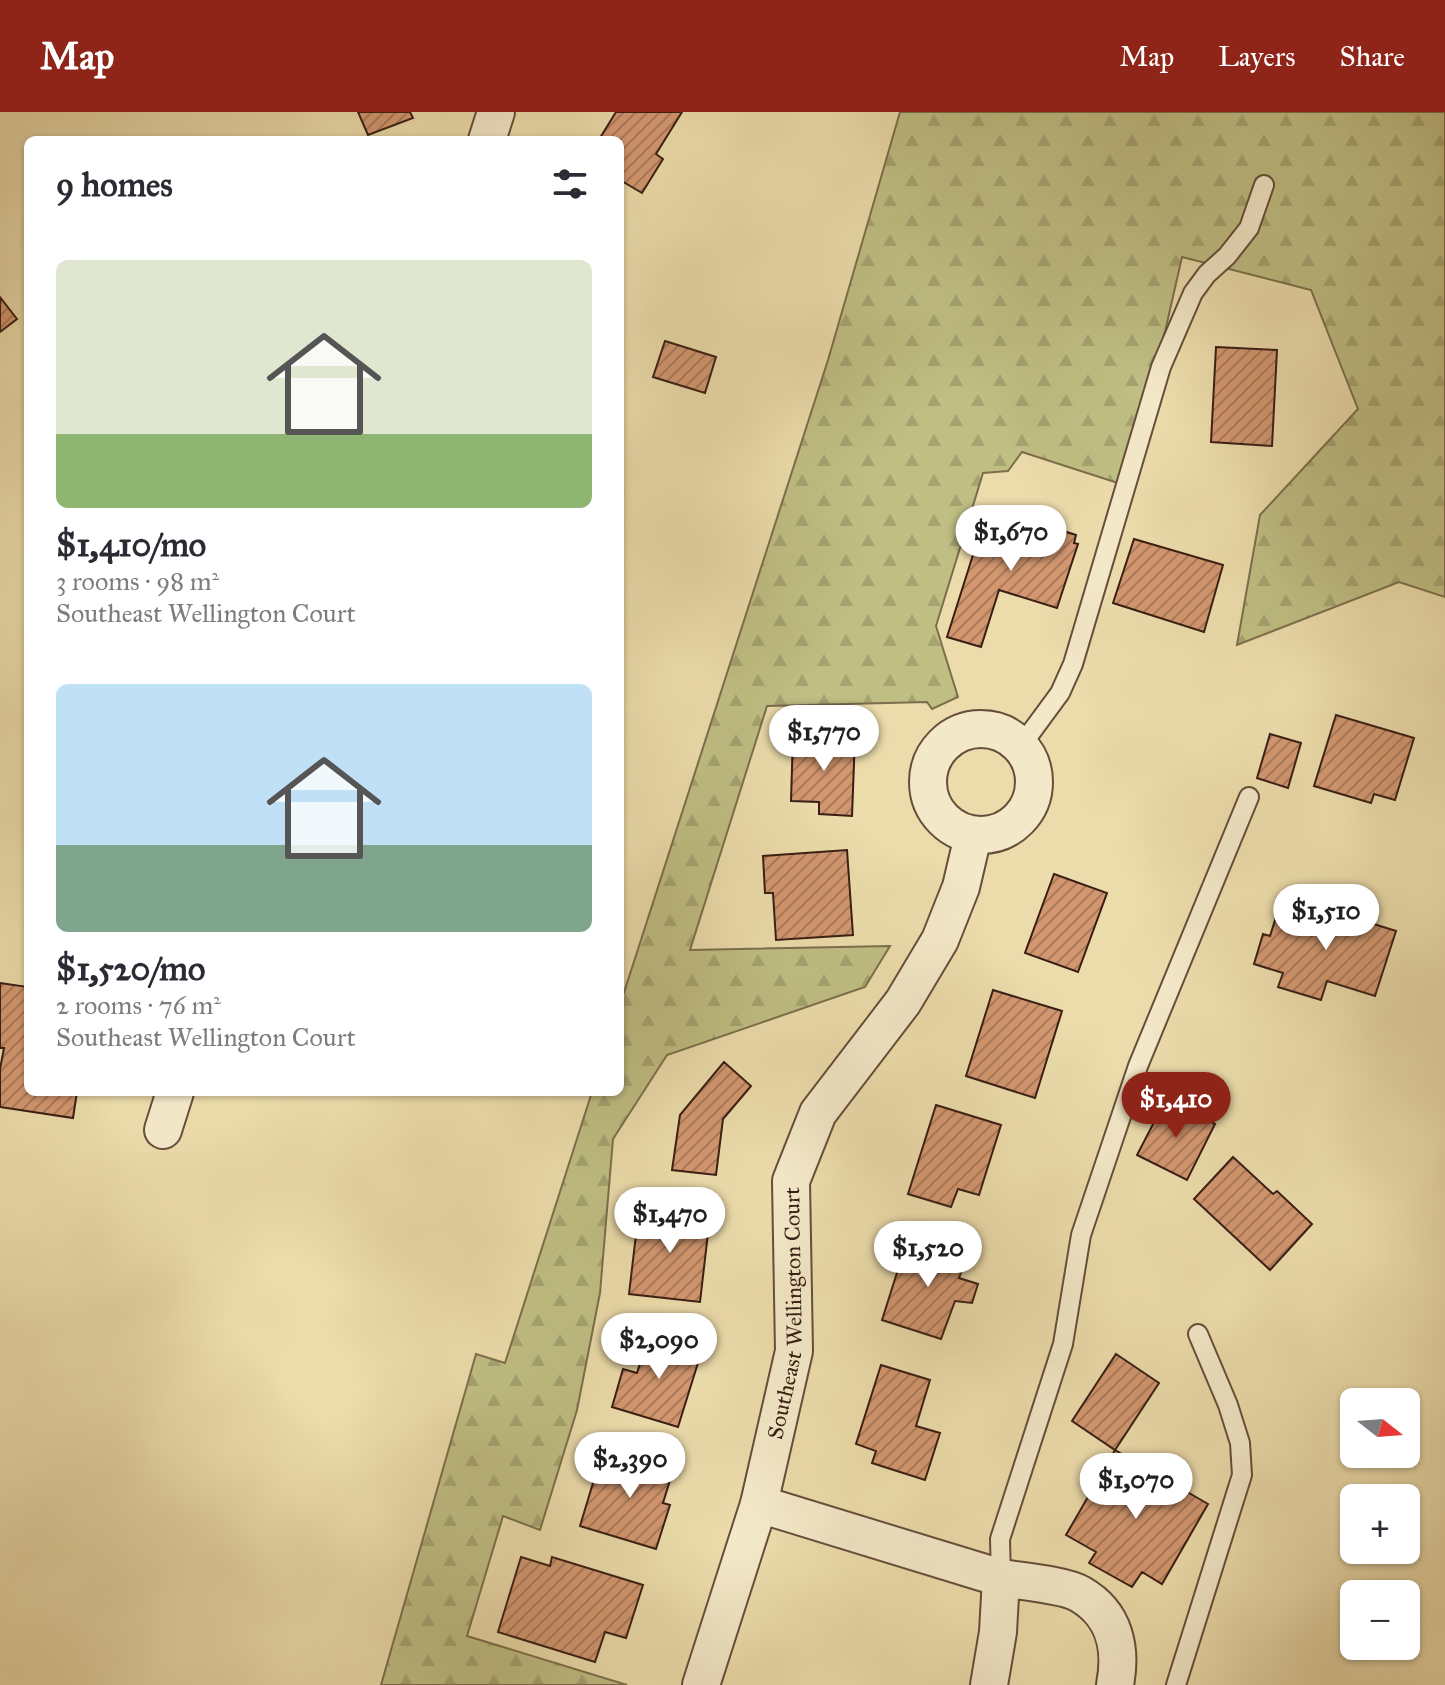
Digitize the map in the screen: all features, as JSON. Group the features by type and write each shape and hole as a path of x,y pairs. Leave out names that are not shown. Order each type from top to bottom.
{"street":[{"path":"488,136 496,112"},
{"path":"973,729 992,729 1009,736 1021,746 1034,768 1035,788 1030,807 1015,825 995,835 973,836 954,829 939,816 932,804 928,785 931,762 942,746 956,735 973,729"},
{"name":"Southeast Wellington Court","path":"701,1685 759,1504 794,1351 791,1181 818,1113 903,1002 940,940 961,887 973,836"},
{"path":"163,1130 174,1096"},
{"path":"759,1504 1001,1578 1078,1593 1110,1622 1117,1642 1115,1685"},
{"path":"989,1685 998,1632 1001,1578"}],"lane":[{"path":"1021,746 1060,693 1073,664 1161,367 1184,312 1207,274 1227,256 1249,228 1264,185"},
{"path":"1001,1578 1000,1539 1063,1344 1086,1220 1138,1066 1249,797"},
{"path":"1176,1685 1242,1475 1240,1443 1228,1405 1198,1334"}],"green space":[{"path":"900,112 1445,112 1445,597 1399,582 1237,645 1260,515 1358,409 1311,290 1182,257 1137,455 1127,486 1022,452 1008,471 983,473 936,626 958,697 932,709 927,702 767,706 690,950 890,946 865,987 667,1055 613,1139 600,1293 577,1410 540,1530 503,1516 467,1636 627,1685 381,1685 476,1354 505,1363 591,1096 624,1096 624,993 828,360"}],"building":[{"path":"358,112 410,112 413,118 368,135"},
{"path":"616,112 682,112 656,154 663,159 642,193 624,182 624,136 601,136"},
{"path":"0,297 17,319 0,332"},
{"path":"665,341 716,357 705,393 653,377"},
{"path":"1216,347 1277,350 1272,446 1211,442"},
{"path":"985,517 1031,532 1035,522 1076,535 1074,543 1078,544 1057,608 999,590 981,647 947,637"},
{"path":"1134,539 1223,565 1204,632 1113,603"},
{"path":"1336,715 1414,738 1395,800 1374,794 1371,803 1314,786"},
{"path":"1270,734 1301,743 1288,788 1257,778"},
{"path":"793,735 855,737 852,816 819,814 819,802 791,801"},
{"path":"847,850 853,935 776,940 773,893 765,893 763,856"},
{"path":"1054,874 1107,893 1078,972 1025,953"},
{"path":"1300,901 1396,931 1375,996 1327,981 1321,1000 1278,987 1283,973 1254,964 1263,934 1270,936 1276,917 1292,922"},
{"path":"0,983 24,986 24,1096 76,1096 73,1118 0,1107 0,1069 4,1048 0,1048"},
{"path":"993,990 1062,1011 1035,1098 966,1076"},
{"path":"724,1062 751,1086 723,1119 716,1175 672,1170 680,1115"},
{"path":"1166,1099 1215,1124 1187,1180 1137,1155"},
{"path":"936,1105 1001,1125 979,1195 958,1189 951,1207 908,1194"},
{"path":"1233,1157 1273,1194 1277,1191 1312,1224 1270,1270 1194,1199"},
{"path":"639,1209 710,1216 700,1302 629,1294"},
{"path":"908,1238 967,1256 959,1278 978,1284 972,1303 955,1301 941,1339 882,1320"},
{"path":"650,1332 702,1350 678,1427 612,1407 623,1369 637,1373"},
{"path":"1116,1354 1159,1383 1115,1450 1072,1421"},
{"path":"881,1365 930,1380 916,1426 940,1433 925,1480 872,1463 876,1451 856,1444"},
{"path":"1115,1450 1208,1504 1162,1584 1142,1572 1132,1587 1089,1563 1096,1552 1066,1535"},
{"path":"633,1451 675,1464 663,1503 670,1505 656,1549 580,1526 599,1463 627,1472"},
{"path":"521,1557 550,1566 552,1557 643,1585 626,1638 605,1632 595,1662 498,1632"}]}
